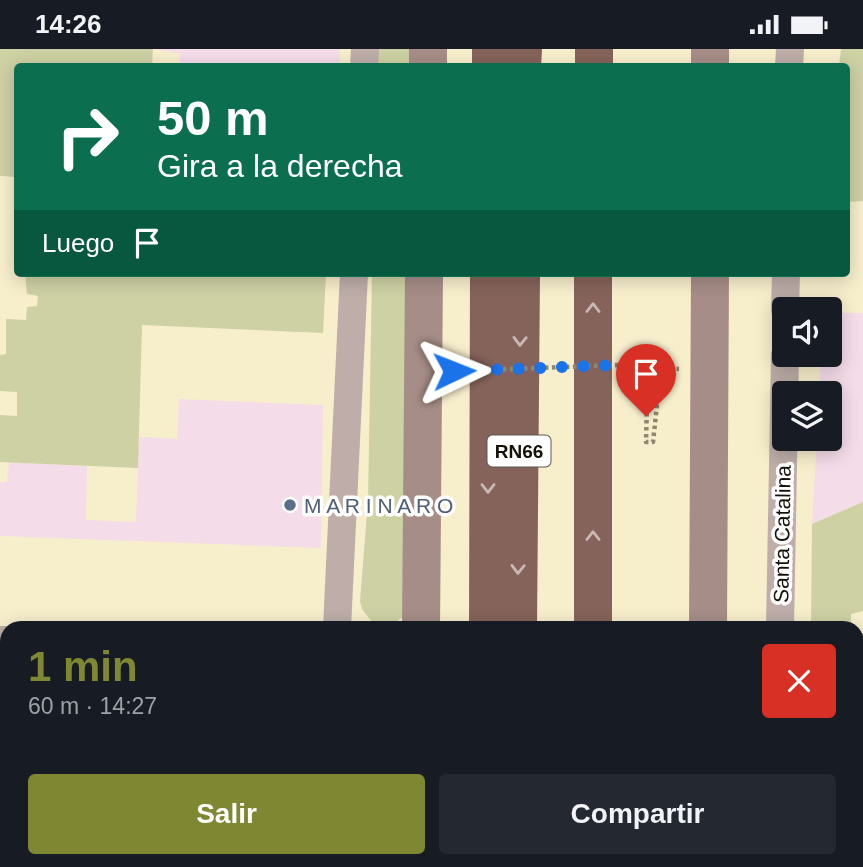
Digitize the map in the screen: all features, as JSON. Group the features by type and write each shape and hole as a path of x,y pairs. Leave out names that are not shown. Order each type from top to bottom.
{"highway":[{"path":"488,621 489,277"},
{"name":"RN66","path":"517,621 521,277"},
{"path":"593,277 593,621"}],"street":[{"path":"337,621 354,277"},
{"path":"421,621 425,277"},
{"path":"708,621 710,277"},
{"path":"785,297 786,277"},
{"name":"Santa Catalina","path":"780,621 785,367"}],"path":[{"path":"454,371 648,364 646,442 653,442 661,368"}],"shaded area":[{"path":"153,49 340,49 339,63 180,63 180,53"},
{"path":"842,313 863,313 863,502 812,524 816,451 842,451 842,381 820,381 820,367 842,367"},
{"path":"179,399 323,405 321,548 0,536 0,482 7,482 9,462 87,466 86,520 136,522 139,437 177,439"}],"green space":[{"path":"0,49 153,49 152,63 14,63 14,177 0,176"},
{"path":"376,49 412,49 412,63 376,63"},
{"path":"841,49 863,49 863,201 850,202 850,63 839,63"},
{"path":"25,277 326,277 323,333 142,325 138,468 0,462 0,415 17,416 17,392 0,391 0,355 6,354 6,319 26,320 27,307 37,306 38,296 27,294"},
{"path":"372,277 411,277 407,613 397,621 371,621 362,609 360,601 368,501"},
{"path":"863,502 863,611 851,614 851,621 811,621 812,524"}],"place":[{"name":"M A R I N A R O","path":"290,505"}],"route":[{"path":"454,371 648,364 646,416"}]}
